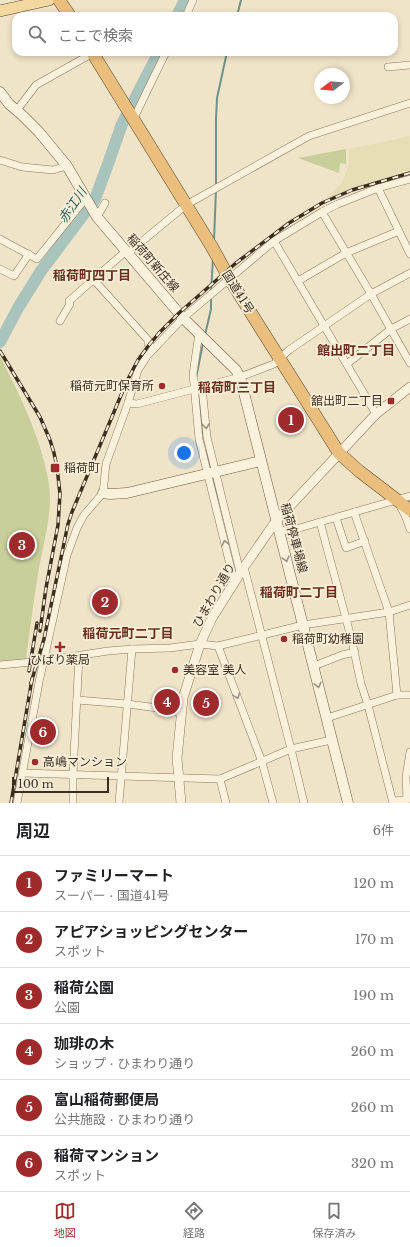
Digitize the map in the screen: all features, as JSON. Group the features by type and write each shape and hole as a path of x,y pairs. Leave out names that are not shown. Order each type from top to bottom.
{"highway":[{"path":"59,0 67,12"},
{"name":"国道41号","path":"94,56 229,278 339,453 359,471 410,510"}],"main road":[{"path":"0,11 49,0"},
{"name":"稲荷町新庄線","path":"0,92 9,104 39,132 67,166 97,217 183,318 236,370 240,377 261,461"},
{"path":"103,493 127,493 261,461"},
{"name":"稲荷停車場線","path":"261,461 348,803"}],"street":[{"path":"188,12 193,0"},
{"path":"16,110 36,85 85,56"},
{"path":"133,119 164,56"},
{"path":"388,68 410,65"},
{"path":"60,321 70,304 69,301 186,205 309,136 410,103"},
{"path":"0,160 22,167 54,170 67,166"},
{"path":"17,803 43,661 60,583 72,541 84,515 103,493 106,464 138,370 147,356 183,318 274,241 338,204 378,188 410,179"},
{"path":"378,188 410,254"},
{"path":"0,239 37,259 86,198"},
{"path":"97,217 105,203"},
{"path":"322,212 410,363"},
{"path":"298,281 346,253 399,232"},
{"path":"274,241 376,414"},
{"path":"0,269 14,276 29,254"},
{"path":"128,403 137,404 240,377 274,364 289,350 324,325 371,294 410,273"},
{"path":"94,280 148,340 148,344 154,349"},
{"path":"347,364 391,329 410,319"},
{"path":"199,333 193,374 199,439 212,473 242,570 291,749 304,803"},
{"path":"202,387 212,473 234,580"},
{"name":"ひまわり通り","path":"181,803 177,758 183,698 200,644 212,618 234,580 277,525 339,453 376,414 410,387"},
{"path":"277,525 289,531 410,496"},
{"path":"397,500 410,528"},
{"path":"354,512 389,612 397,695"},
{"path":"336,518 346,548 365,542"},
{"path":"320,522 393,802 408,800 406,777 410,752"},
{"path":"0,665 43,661 132,649 170,648 200,644 218,646 303,624 389,612 410,605"},
{"path":"218,646 262,762 273,803"},
{"path":"119,803 120,776 132,649"},
{"path":"314,666 342,655 355,652"},
{"path":"73,803 79,656"},
{"path":"327,718 368,706 397,695 410,695"},
{"path":"77,700 127,704 173,710 182,714"},
{"path":"22,773 220,779 291,749 331,740"},
{"path":"220,779 226,803"}],"shaded area":[{"path":"410,136 410,171 348,189 328,199 327,197 342,183 349,164 349,149"}],"green space":[{"path":"346,149 346,164 340,163 339,173 298,158"},
{"path":"0,356 36,434 49,484 50,505 37,579 26,659 0,662"}],"waterway":[{"name":"赤江川","path":"179,12 185,0"},
{"path":"238,12 241,0"},
{"name":"赤江川","path":"0,342 18,308 41,271 95,199 122,124 157,56"},
{"path":"216,186 217,98 226,56"},
{"path":"214,240 216,190"},
{"path":"211,292 213,258"},
{"path":"205,335 211,309 211,296"},
{"path":"196,378 203,343"},
{"path":"199,401 203,434"},
{"path":"207,450 211,469"},
{"path":"212,475 219,500"}],"railway":[{"path":"31,683 44,639 68,524 72,512 127,381 138,360 149,345 179,313 236,263 289,223 322,203 352,190 410,173"},
{"path":"0,351 40,417 50,440 57,467 60,494 58,525 46,588 40,631"},
{"path":"29,671 37,623"},
{"path":"11,803 32,679"}],"place":[{"name":"稲荷元町保育所","path":"162,386"},
{"name":"舘出町二丁目","path":"391,401"},
{"name":"ファミリーマート","path":"291,420"},
{"name":"稲荷町","path":"55,468"},
{"name":"稲荷公園","path":"22,545"},
{"name":"アピアショッピングセンター","path":"105,602"},
{"name":"稲荷町幼稚園","path":"284,639"},
{"name":"ひばり薬局","path":"60,647"},
{"name":"美容室 美人","path":"175,670"},
{"name":"珈琲の木","path":"167,702"},
{"name":"富山稲荷郵便局","path":"206,703"},
{"name":"稲荷マンション","path":"43,732"},
{"name":"高嶋マンション","path":"35,762"}],"district":[{"name":"稲荷町四丁目","path":"92,275"},
{"name":"館出町二丁目","path":"356,350"},
{"name":"稲荷町三丁目","path":"237,387"},
{"name":"稲荷町二丁目","path":"299,592"},
{"name":"稲荷元町二丁目","path":"128,633"}]}
